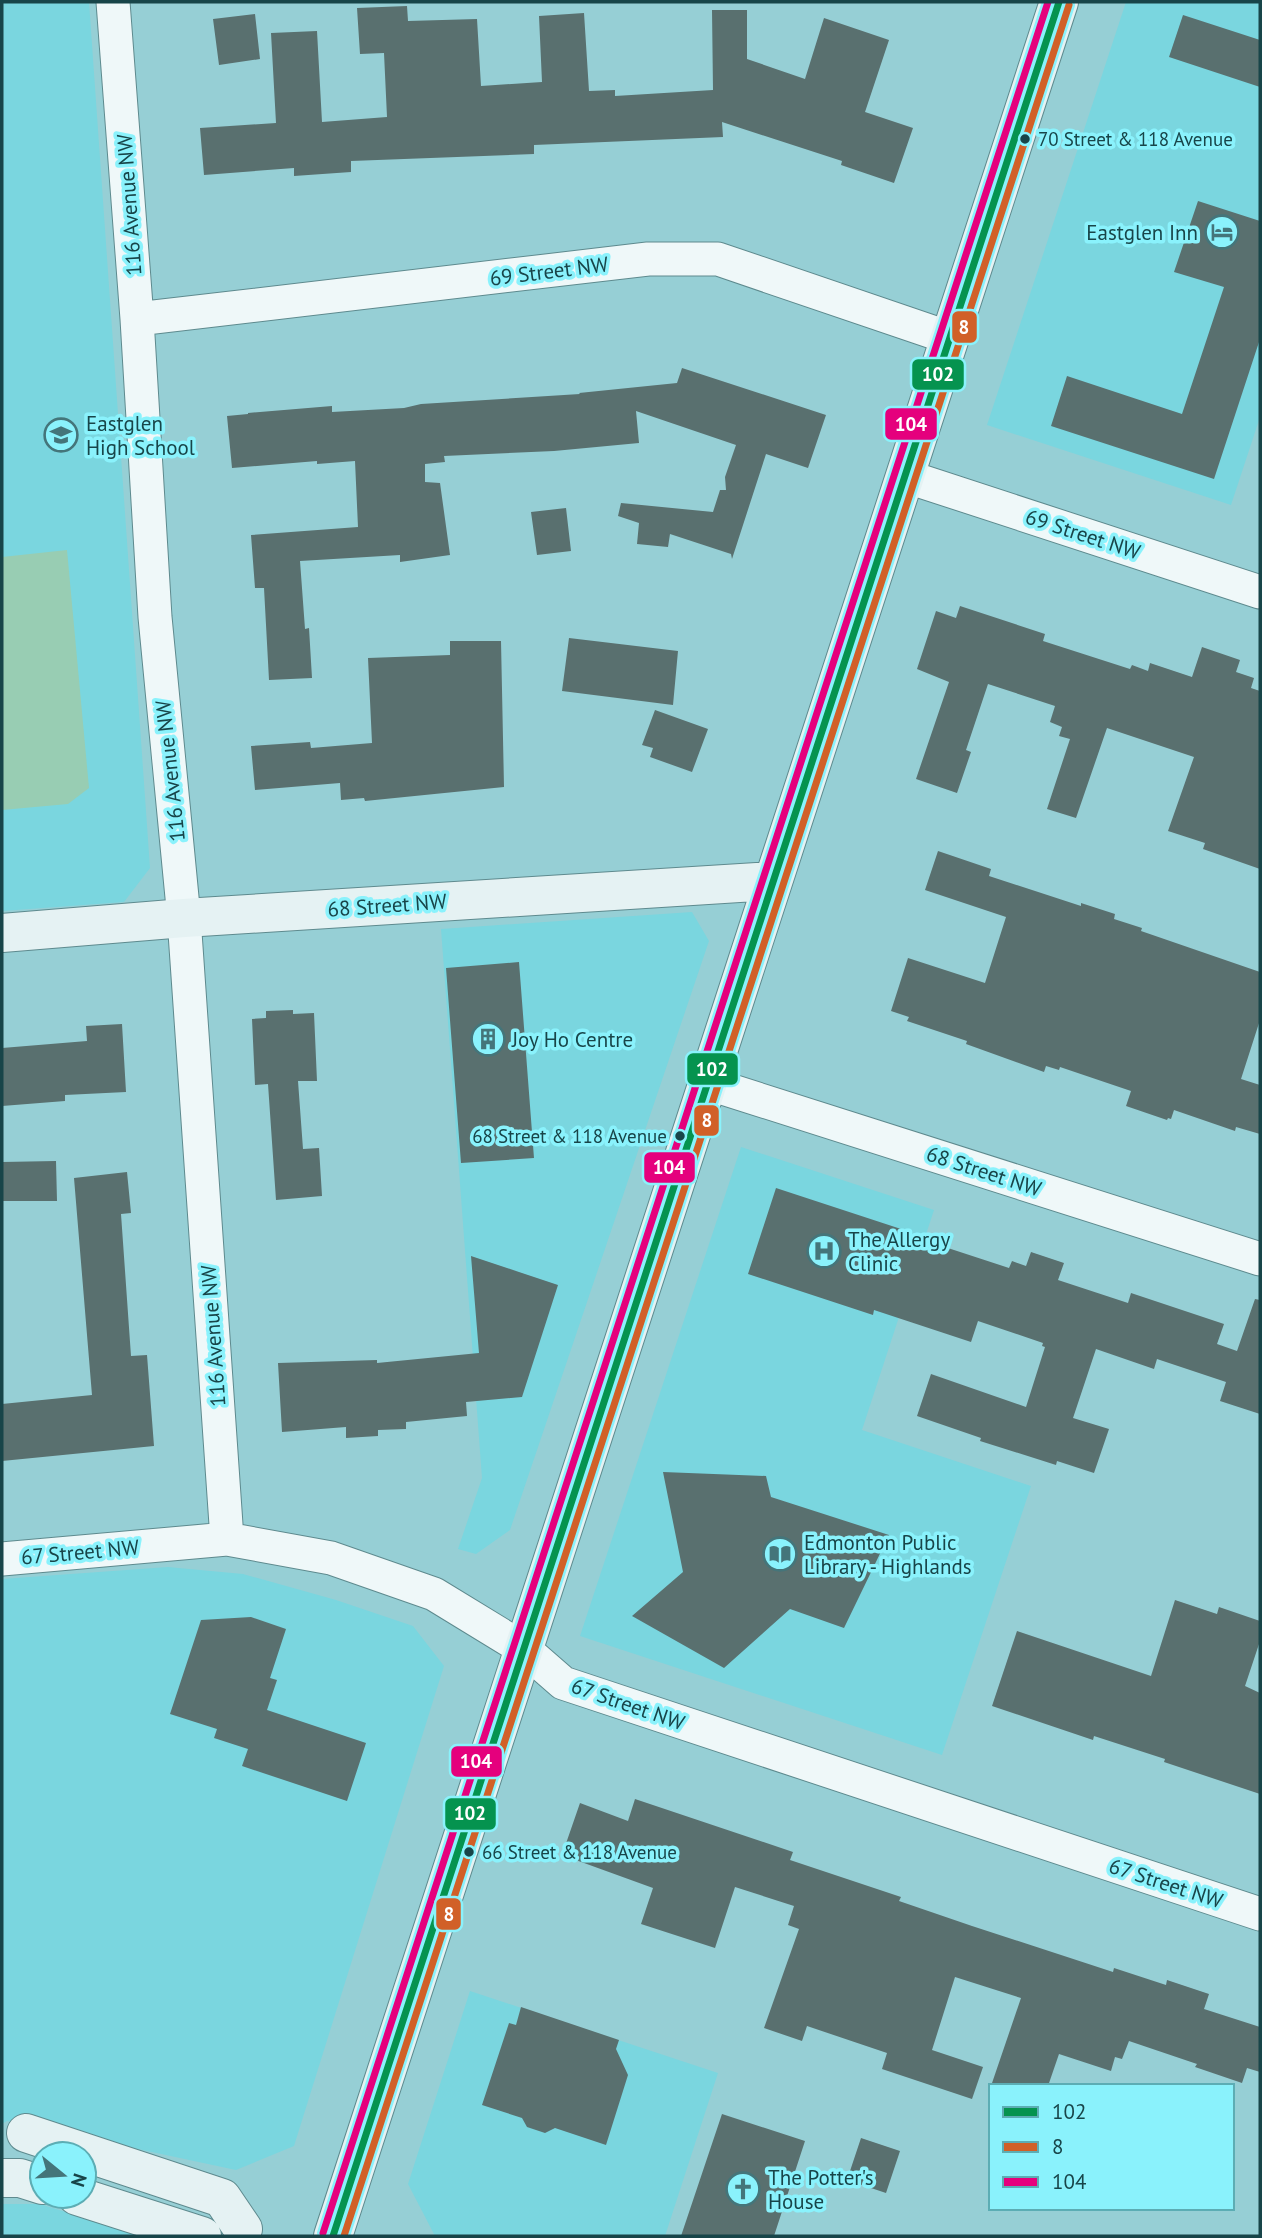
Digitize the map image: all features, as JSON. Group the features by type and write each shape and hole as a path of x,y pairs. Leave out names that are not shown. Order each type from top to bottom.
{"main road":[{"path":"333,2236 1059,2"},
{"name":"68 Street NW","path":"2,933 184,918 773,881"},
{"path":"26,2133 222,2198 240,2234"},
{"path":"2,2178 28,2181"},
{"path":"98,2203 202,2236"}],"street":[{"name":"116 Avenue NW","path":"113,2 137,319 155,617 184,918 227,1539"},
{"name":"69 Street NW","path":"137,319 648,259 718,259 950,338"},
{"name":"69 Street NW","path":"905,476 1260,592"},
{"name":"68 Street NW","path":"707,1083 1260,1259"},
{"name":"67 Street NW","path":"2,1559 227,1539 331,1558 434,1594 524,1649 563,1684 1260,1914"}],"shaded area":[{"name":"Eastglen High School","path":"2,2 89,2 150,868 124,902 2,911"},
{"path":"1126,2 1260,2 1260,417 1231,505 987,425"},
{"path":"692,912 709,941 510,1530 476,1554 458,1549 482,1478 441,929"},
{"path":"741,1147 934,1210 862,1430 1031,1486 942,1755 580,1636"},
{"path":"168,1567 243,1574 336,1600 413,1626 444,1666 294,2146 236,2170 7,2121 2,2124 2,1579"},
{"path":"470,1991 718,2073 665,2236 435,2236 408,2184"},
{"path":"2,2204 28,2204 28,2210 59,2210 142,2236 2,2236"}],"green space":[{"path":"67,550 89,788 68,804 2,810 2,557"}],"building":[{"path":"407,6 408,21 477,19 481,86 542,82 539,16 584,13 589,91 615,90 615,96 713,90 712,10 747,10 747,59 805,79 824,18 889,40 865,112 913,128 894,183 841,165 842,161 722,122 723,137 534,145 534,154 351,161 351,172 294,176 294,168 204,175 200,128 276,123 271,33 317,31 322,122 387,117 384,53 360,54 357,8"},
{"path":"255,14 260,59 219,65 213,19"},
{"path":"1183,15 1260,40 1260,87 1169,57"},
{"path":"1198,201 1260,221 1260,339 1214,479 1051,426 1067,376 1182,414 1224,287 1174,272"},
{"path":"682,368 826,415 808,468 766,454 732,559 731,554 670,534 668,547 637,544 639,523 618,516 621,503 713,512 720,490 726,490 725,477 736,445 636,411 639,443 554,451 444,456 445,462 425,464 425,482 440,483 450,555 400,562 400,555 300,561 305,629 309,628 312,678 269,680 264,588 255,588 251,535 358,527 355,461 317,464 317,461 232,468 227,416 332,406 332,412 580,394 677,383"},
{"path":"566,508 571,551 537,555 531,512"},
{"path":"960,606 1045,634 1043,641 1130,669 1132,665 1148,671 1150,663 1192,677 1202,647 1240,660 1236,672 1254,678 1251,688 1260,691 1260,869 1203,849 1205,843 1168,831 1194,757 1107,728 1076,818 1047,809 1070,739 1059,736 1062,727 1050,722 1055,706 988,684 966,750 971,752 957,793 916,779 949,682 917,669 936,611 956,618"},
{"path":"569,638 678,651 673,705 562,691"},
{"path":"450,641 501,641 504,787 365,801 364,798 341,800 340,783 255,790 251,746 310,742 311,748 372,743 368,658 450,655"},
{"path":"655,710 708,729 692,772 650,757 653,748 642,745"},
{"path":"938,851 991,869 989,876 1081,906 1081,903 1115,914 1114,919 1142,928 1141,931 1260,972 1260,1020 1241,1079 1260,1085 1260,1134 1236,1127 1235,1131 1174,1110 1171,1119 1167,1120 1126,1106 1131,1091 1060,1067 1059,1070 1046,1066 1044,1072 966,1044 967,1041 907,1021 909,1017 891,1011 908,958 985,983 1006,917 925,890"},
{"name":"Joy Ho Centre","path":"519,962 534,1158 461,1163 446,968"},
{"path":"293,1010 293,1014 314,1013 317,1081 298,1081 303,1149 319,1148 322,1196 276,1200 268,1084 255,1085 252,1019 266,1018 266,1011"},
{"path":"122,1024 126,1092 65,1095 65,1101 2,1106 2,1048 87,1041 86,1026"},
{"path":"56,1161 57,1201 2,1201 2,1162"},
{"path":"127,1172 131,1213 121,1214 131,1356 147,1355 154,1446 2,1461 2,1404 92,1395 74,1178"},
{"path":"776,1188 1009,1268 1012,1261 1026,1266 1031,1252 1064,1263 1058,1280 1128,1303 1131,1293 1224,1324 1217,1344 1237,1351 1255,1299 1260,1300 1260,1414 1220,1401 1226,1382 1157,1359 1154,1369 1096,1349 1073,1418 1109,1429 1094,1473 1057,1461 1056,1465 980,1441 981,1438 917,1416 931,1374 1026,1407 1045,1347 1042,1346 1043,1343 978,1321 971,1342 874,1310 873,1315 748,1274"},
{"path":"471,1256 558,1285 522,1397 466,1402 467,1416 406,1422 406,1429 378,1430 378,1436 346,1438 346,1427 282,1432 278,1363 377,1360 377,1363 479,1353"},
{"name":"Edmonton Public Library - Highlands","path":"663,1472 766,1476 771,1497 889,1535 844,1628 790,1609 724,1668 632,1616 683,1572"},
{"path":"1175,1600 1217,1614 1219,1607 1260,1621 1260,1641 1245,1686 1260,1693 1260,1794 1164,1762 1165,1759 1094,1736 1093,1740 992,1706 1017,1631 1151,1676"},
{"path":"251,1617 286,1629 270,1678 277,1680 267,1710 366,1743 347,1801 242,1766 248,1749 214,1738 217,1729 170,1714 201,1620"},
{"path":"635,1799 793,1852 790,1860 901,1897 899,1901 972,1926 1113,1972 1114,1968 1166,1985 1167,1980 1209,1994 1204,2009 1260,2027 1260,2072 1247,2068 1242,2083 1195,2067 1197,2064 1129,2041 1122,2059 1115,2057 1111,2071 1059,2054 1049,2084 992,2084 1021,1998 955,1977 932,2050 983,2067 972,2099 882,2069 887,2053 807,2026 802,2041 764,2028 799,1929 788,1925 794,1906 735,1887 715,1948 641,1924 653,1888 562,1855 580,1803 628,1821"},
{"path":"521,2007 619,2040 616,2049 628,2075 606,2145 555,2128 545,2133 527,2127 522,2118 482,2105 509,2023 516,2025"},
{"name":"The Potter's House","path":"722,2114 805,2141 774,2236 681,2236"},
{"path":"861,2138 900,2151 886,2193 847,2180"}],"transit line":[{"name":"104","path":"323,2233 1048,2"},
{"name":"102","path":"333,2236 1059,2"},
{"name":"8","path":"344,2236 1069,5"}],"place":[{"name":"70 Street & 118 Avenue","path":"1025,139"},
{"name":"Eastglen Inn","path":"1222,232"},
{"name":"Eastglen High School","path":"61,435"},
{"name":"Joy Ho Centre","path":"488,1039"},
{"name":"68 Street & 118 Avenue","path":"680,1136"},
{"name":"The Allergy Clinic","path":"824,1251"},
{"name":"Edmonton Public Library - Highlands","path":"780,1554"},
{"name":"66 Street & 118 Avenue","path":"469,1852"},
{"name":"The Potter's House","path":"743,2189"}]}
